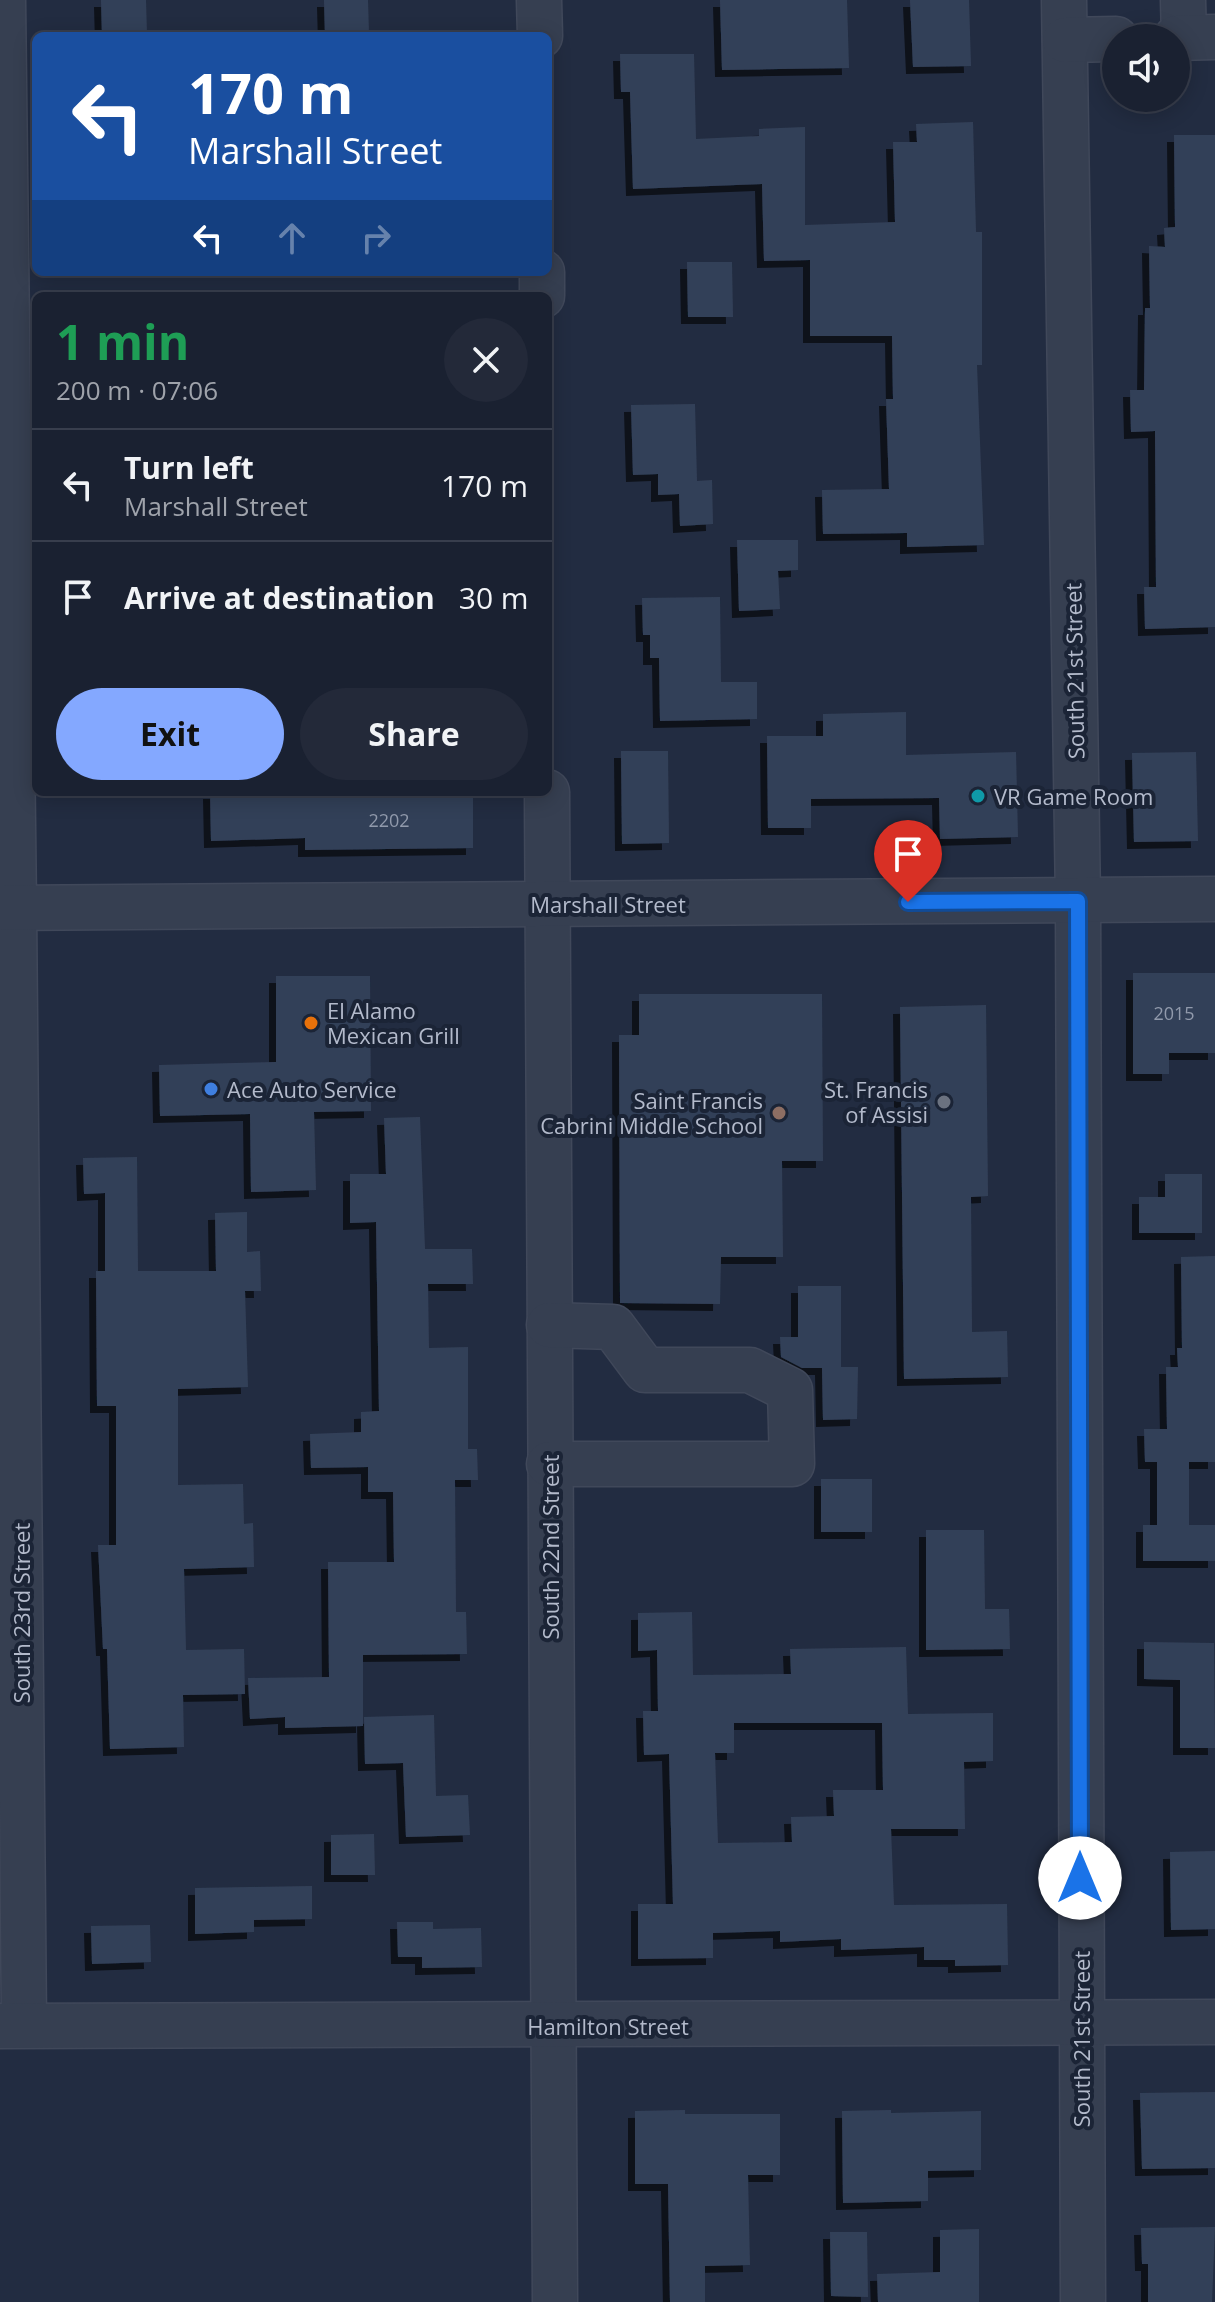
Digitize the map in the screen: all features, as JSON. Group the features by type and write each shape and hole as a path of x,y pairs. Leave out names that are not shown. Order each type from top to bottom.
{"street":[{"name":"South 23rd Street","path":"3,0 12,2026"},
{"path":"539,0 540,32"},
{"path":"1064,20 1102,34"},
{"name":"South 21st Street","path":"1064,20 1078,901 1083,2302"},
{"name":"South 22nd Street","path":"547,796 555,2302"},
{"name":"Marshall Street","path":"7,908 1215,899"},
{"path":"549,1325 613,1327 645,1370 750,1370 790,1390 792,1464 549,1464"},
{"name":"Hamilton Street","path":"12,2026 1215,2022"}],"building":[{"path":"101,0 146,0 147,32 102,32"},
{"path":"324,0 368,0 369,32 325,32"},
{"path":"720,0 847,0 849,68 722,70"},
{"path":"910,0 969,0 971,66 913,67"},
{"path":"620,54 694,54 696,139 759,136 759,129 805,127 805,225 895,222 893,142 917,142 916,124 973,122 976,232 982,232 982,365 977,365 984,545 907,547 907,533 823,534 822,490 889,489 886,399 893,399 892,336 810,336 810,260 764,261 762,184 633,189 630,92 621,92"},
{"path":"1174,135 1215,135 1215,627 1145,629 1144,587 1156,587 1155,431 1131,432 1130,390 1144,390 1145,308 1150,308 1149,246 1165,247 1164,228 1175,227"},
{"path":"687,262 732,262 733,317 688,317"},
{"path":"695,404 697,481 712,480 713,524 680,526 679,494 658,495 658,474 633,475 631,405"},
{"path":"737,540 798,540 798,570 778,571 780,609 739,611"},
{"path":"720,597 721,682 757,682 757,719 660,721 659,658 650,658 650,635 643,635 642,598"},
{"path":"906,712 906,755 1016,752 1018,837 940,839 939,798 811,799 811,828 768,828 767,736 823,736 823,714"},
{"path":"621,751 668,751 669,843 622,844"},
{"path":"1196,752 1198,841 1134,842 1132,753"},
{"path":"210,796 473,796 473,848 305,850 305,838 211,841"},
{"path":"1133,973 1215,973 1215,1053 1169,1053 1169,1074 1133,1074"},
{"path":"276,976 370,976 371,1111 314,1112 316,1190 251,1192 250,1114 160,1116 159,1065 276,1062"},
{"path":"639,994 822,994 823,1161 782,1161 783,1257 721,1257 720,1304 620,1303 619,1035 639,1035"},
{"path":"986,1005 988,1196 971,1197 972,1332 1007,1331 1008,1377 904,1379 900,1007"},
{"path":"420,1117 425,1249 472,1249 473,1284 428,1284 429,1348 468,1347 468,1449 477,1449 478,1480 455,1480 456,1612 466,1612 467,1654 363,1655 363,1726 285,1728 285,1717 250,1719 248,1678 329,1677 328,1562 394,1562 393,1492 368,1492 368,1467 311,1468 310,1434 361,1432 361,1412 379,1411 376,1222 350,1223 350,1174 386,1174 384,1118"},
{"path":"137,1157 138,1271 216,1271 215,1213 247,1212 247,1252 260,1251 261,1291 245,1291 248,1387 178,1389 178,1485 243,1484 244,1524 253,1523 254,1567 184,1569 186,1650 244,1649 245,1694 183,1695 184,1747 110,1749 107,1649 103,1649 98,1545 116,1545 116,1406 97,1406 96,1271 105,1271 105,1193 84,1194 83,1158"},
{"path":"1165,1174 1202,1174 1202,1233 1139,1233 1139,1197 1165,1197"},
{"path":"1215,1256 1215,1462 1189,1462 1189,1525 1215,1525 1215,1561 1143,1561 1143,1525 1157,1525 1157,1462 1145,1462 1144,1429 1167,1429 1166,1367 1178,1367 1177,1348 1182,1348 1181,1257"},
{"path":"798,1286 841,1286 841,1367 858,1367 857,1419 823,1420 822,1368 802,1368 781,1357 780,1337 798,1337"},
{"path":"821,1479 872,1479 872,1532 821,1532"},
{"path":"926,1530 984,1530 985,1609 1009,1609 1010,1649 926,1650"},
{"path":"692,1612 693,1675 791,1674 790,1649 906,1647 908,1714 993,1713 993,1761 964,1762 965,1829 891,1829 894,1905 1007,1904 1008,1965 955,1966 955,1960 924,1960 924,1947 841,1950 841,1939 780,1942 780,1931 713,1933 713,1958 638,1959 638,1904 673,1904 669,1754 644,1755 643,1711 658,1711 657,1650 638,1651 638,1613","holes":["734,1723 882,1723 883,1790 833,1790 834,1816 791,1817 792,1842 718,1843 715,1753 734,1753"]},
{"path":"1144,1642 1214,1643 1215,1748 1180,1748 1180,1680 1144,1679"},
{"path":"434,1715 436,1796 468,1795 470,1835 406,1837 403,1763 365,1764 364,1717"},
{"path":"374,1834 375,1875 331,1875 331,1835"},
{"path":"1215,1851 1215,1929 1171,1930 1170,1852"},
{"path":"312,1886 312,1919 254,1920 254,1932 195,1934 195,1888"},
{"path":"397,1922 433,1922 433,1929 481,1928 482,1967 422,1968 422,1957 398,1957"},
{"path":"150,1925 151,1962 92,1964 91,1926"},
{"path":"1215,2092 1215,2168 1142,2169 1140,2093"},
{"path":"685,2110 685,2114 780,2114 780,2175 748,2175 750,2265 705,2266 705,2302 670,2302 668,2184 635,2184 635,2111"},
{"path":"891,2110 891,2113 981,2111 981,2170 928,2171 928,2201 843,2203 842,2111"},
{"path":"1215,2227 1212,2302 1148,2302 1148,2264 1142,2264 1141,2228"},
{"path":"979,2229 979,2302 878,2302 877,2274 940,2272 940,2230"},
{"path":"830,2232 867,2232 868,2297 831,2296"}],"place":[{"name":"VR Game Room","path":"978,796"},
{"name":"El Alamo Mexican Grill","path":"311,1023"},
{"name":"Ace Auto Service","path":"211,1089"},
{"name":"St. Francis of Assisi","path":"944,1102"},
{"name":"Saint Francis Cabrini Middle School","path":"779,1113"}],"route":[{"path":"908,902 1078,901 1080,1878"}]}
